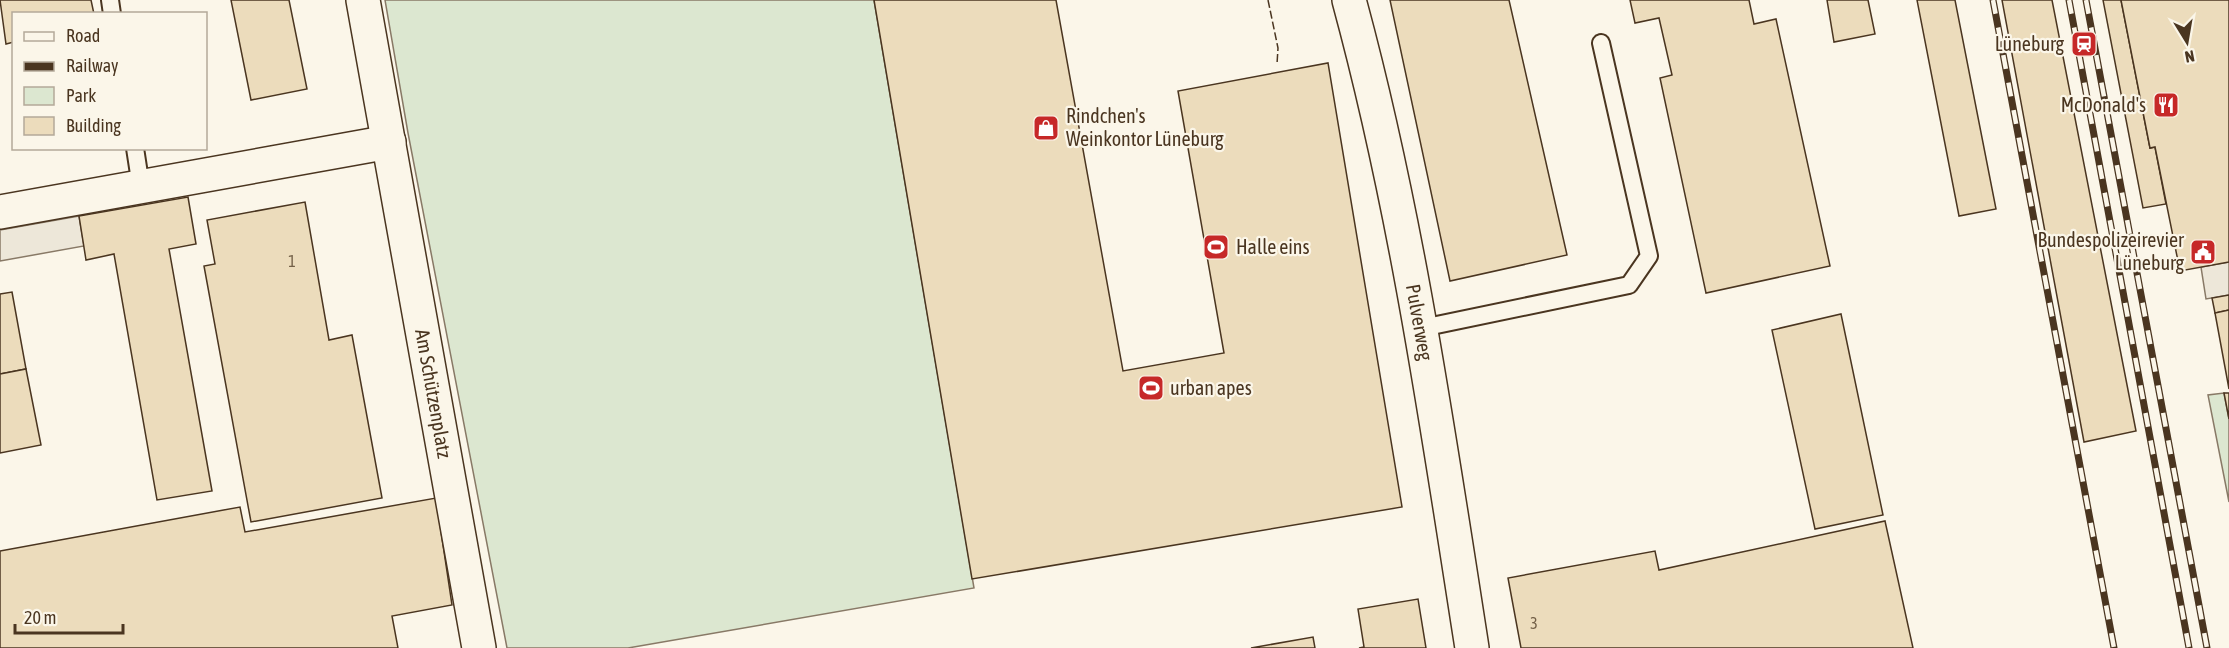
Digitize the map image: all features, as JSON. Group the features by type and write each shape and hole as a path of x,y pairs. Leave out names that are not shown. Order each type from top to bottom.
{"street":[{"name":"Am Schützenplatz","path":"363,0 479,648"},
{"name":"Pulverweg","path":"1349,0 1406,244 1422,328 1472,648"},
{"path":"0,212 389,142"}],"lane":[{"path":"1422,328 1629,285 1649,256 1601,43"},
{"path":"135,150 141,187"}],"green space":[{"path":"385,0 874,0 974,588 628,648 507,648 408,133"},
{"path":"2224,393 2229,419 2229,502 2208,395"}],"shaded area":[{"path":"79,216 84,246 0,261 0,230"},
{"path":"2229,262 2229,295 2206,299 2201,267"}],"building":[{"path":"0,0 91,0 94,12 12,12 12,42 6,44"},
{"path":"231,0 289,0 307,89 251,100"},
{"path":"874,0 1056,0 1123,371 1224,353 1178,91 1328,63 1402,507 972,579"},
{"path":"1390,0 1509,0 1567,255 1450,281"},
{"path":"1630,0 1749,0 1754,24 1776,19 1830,266 1706,293 1660,78 1672,75 1659,18 1635,23"},
{"path":"1827,0 1868,0 1875,34 1834,42"},
{"path":"1917,0 1955,0 1996,209 1959,216"},
{"path":"2002,0 2052,0 2136,431 2084,442"},
{"path":"2103,0 2121,0 2150,148 2155,147 2166,204 2143,208"},
{"path":"2121,0 2229,0 2229,262 2180,271 2155,147 2150,148"},
{"path":"188,197 196,244 169,249 212,491 157,500 114,254 86,260 79,216"},
{"path":"305,202 329,340 352,335 382,498 251,522 204,266 215,264 207,220"},
{"path":"12,292 26,369 0,374 0,294"},
{"path":"2229,295 2229,310 2215,313 2212,298"},
{"path":"2229,310 2229,389 2215,313"},
{"path":"1841,314 1883,515 1815,529 1772,330"},
{"path":"26,369 41,445 0,453 0,374"},
{"path":"2224,393 2229,393 2229,419"},
{"path":"436,498 452,605 392,616 398,648 0,648 0,551 240,507 245,532"},
{"path":"1885,521 1913,648 1521,648 1508,578 1655,551 1659,570"},
{"path":"1418,599 1426,648 1359,648 1364,647 1358,609"},
{"path":"1313,637 1315,648 1251,648"}],"railway":[{"path":"1993,0 2114,648"},
{"path":"2069,0 2189,648"},
{"path":"2086,0 2207,648"}],"fence":[{"path":"1268,0 1278,48 1277,64"}],"place":[{"name":"Lüneburg","path":"2084,44"},
{"name":"McDonald's","path":"2166,105"},
{"name":"Rindchen's Weinkontor Lüneburg","path":"1046,128"},
{"name":"Halle eins","path":"1216,247"},
{"name":"Bundespolizeirevier Lüneburg","path":"2203,252"},
{"name":"urban apes","path":"1151,388"}]}
